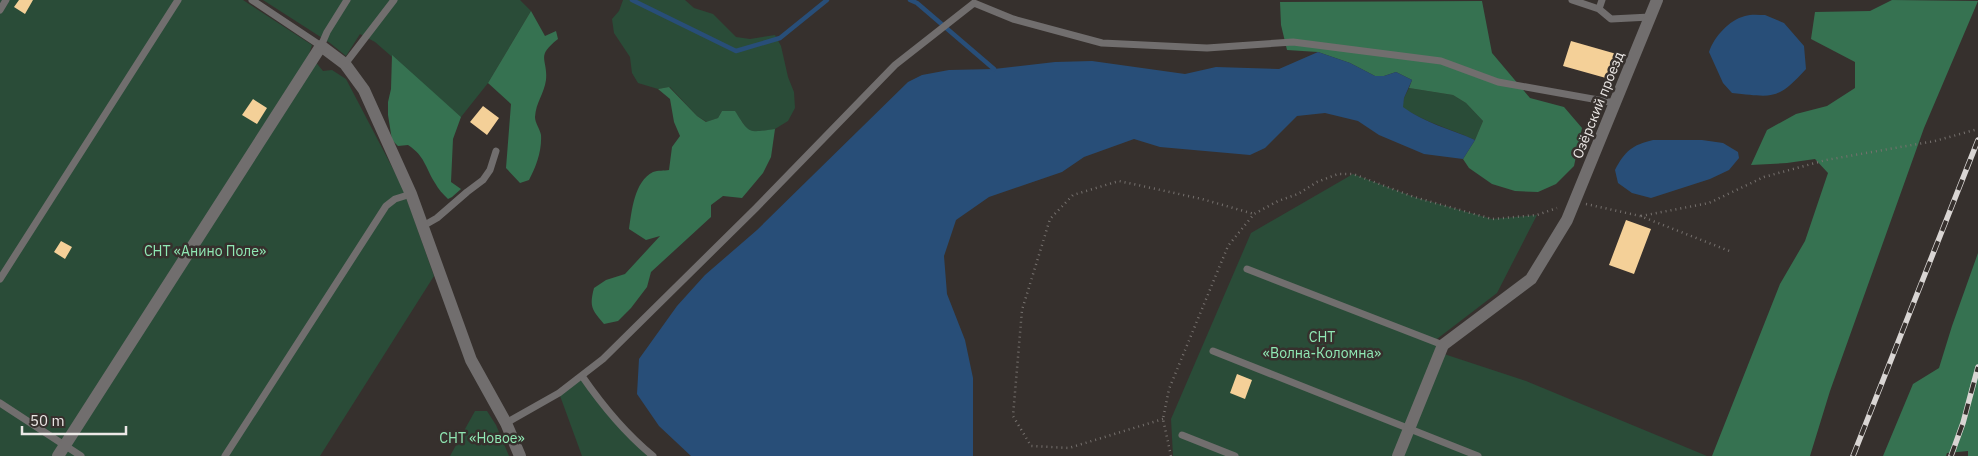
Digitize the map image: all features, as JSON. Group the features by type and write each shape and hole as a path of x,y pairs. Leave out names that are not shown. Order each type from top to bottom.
{"street":[{"name":"Озёрский проезд","path":"1443,345 1531,279 1567,220 1657,0"},
{"path":"62,451 321,46 345,64 364,90 411,194 471,360 506,423 520,456"},
{"path":"1398,456 1443,345"}],"lane":[{"path":"0,10 6,0"},
{"path":"0,279 178,0"},
{"path":"252,0 321,46 326,32 347,0"},
{"path":"345,64 394,0"},
{"path":"1572,0 1599,9 1612,19 1650,17"},
{"path":"1599,9 1602,0"},
{"path":"506,423 559,393 603,359 749,215 895,65 974,3 1014,19 1102,43 1207,48 1293,42 1303,43 1441,61 1498,82 1615,103"},
{"path":"423,226 437,218 483,180 490,170 496,151"},
{"path":"225,456 386,206 395,200 411,194"},
{"path":"1247,269 1443,345"},
{"path":"1213,352 1478,456"},
{"path":"582,376 596,396 641,447 653,456"},
{"path":"0,403 62,451 81,456"},
{"path":"1182,435 1234,456"}],"path":[{"path":"1640,216 1708,203 1764,177 1826,160 1935,141 1978,129"},
{"path":"1171,456 1163,419 1169,389 1228,246 1254,214 1278,201 1298,194 1317,182 1338,174 1353,174 1414,197 1492,219 1537,215 1574,202 1640,216 1732,252"},
{"path":"1163,419 1069,448 1032,446 1013,416 1022,310 1050,219 1073,195 1119,181 1202,199 1254,214"}],"green space":[{"name":"СНТ «Анино Поле»","path":"0,0 243,0 312,45 309,54 323,71 332,70 346,79 403,188 434,276 320,456 0,456"},
{"path":"263,0 520,0 531,11 488,83 461,117 375,42 360,34 346,56 330,43"},
{"path":"623,0 685,0 694,8 713,14 736,37 750,39 775,35 781,46 788,77 794,92 795,108 788,121 775,129 753,133 748,130 734,111 722,111 718,118 707,122 697,116 670,87 658,89 638,83 632,73 630,57 614,33 612,19 619,11"},
{"path":"1892,0 1978,1 1924,128 1830,391 1810,456 1712,456 1780,284 1805,241 1828,173 1815,159 1751,165 1767,130 1796,114 1827,106 1855,88 1855,62 1811,39 1815,12 1870,11"},
{"path":"1482,1 1492,53 1530,98 1564,107 1582,128 1574,166 1556,184 1538,192 1515,191 1492,184 1469,168 1463,159 1475,140 1483,121 1466,103 1453,95 1409,88 1412,80 1396,72 1384,76 1375,76 1350,63 1318,52 1287,50 1281,25 1280,2"},
{"path":"531,11 545,36 556,31 558,39 547,50 544,58 546,80 535,117 541,135 538,159 529,180 520,183 506,168 511,104 488,83"},
{"path":"392,55 461,117 453,139 451,182 461,189 448,199 438,187 418,153 408,145 398,146 392,140 388,102 391,89"},
{"path":"669,87 697,116 706,122 718,118 722,111 735,111 750,130 775,129 771,157 763,173 742,198 723,196 711,205 711,217 651,272 647,287 631,308 618,321 604,324 593,308 594,288 606,280 625,274 660,236 646,240 629,229 631,213 638,189 642,182 653,172 669,170 672,147 680,136 674,122 670,99 658,89"},
{"path":"1409,88 1453,95 1466,103 1483,121 1475,140 1428,121 1402,107"},
{"name":"СНТ «Волна-Коломна»","path":"1353,174 1414,197 1492,219 1537,215 1497,293 1433,342 1444,354 1526,381 1707,456 1173,456 1171,419 1251,233"},
{"path":"1978,253 1978,456 1968,456 1968,451 1947,453 1946,456 1883,456 1913,384 1939,368"},
{"path":"582,376 595,396 653,456 582,456 559,393"},
{"name":"СНТ «Новое»","path":"475,411 487,411 496,425 509,456 450,456"}],"water":[{"path":"1747,15 1765,15 1784,23 1804,46 1806,69 1781,92 1766,96 1732,93 1723,83 1709,52 1711,46 1718,35 1733,21"},
{"path":"1318,52 1350,63 1375,76 1384,76 1396,72 1412,80 1404,98 1403,107 1429,122 1475,140 1463,159 1424,154 1379,135 1358,121 1325,113 1297,116 1265,148 1250,155 1160,147 1134,139 1084,157 1062,172 989,197 956,220 944,256 947,294 965,340 973,378 973,456 691,456 659,426 637,394 639,359 677,306 705,275 757,230 908,82 922,75 949,70 994,69 1055,62 1092,61 1185,74 1216,67 1279,69"},
{"path":"1653,140 1702,140 1723,143 1738,152 1739,158 1729,170 1710,179 1651,198 1632,193 1618,183 1615,170 1626,153 1640,144"}],"building":[{"path":"19,0 33,0 25,14 14,7"},
{"path":"1571,41 1620,55 1613,80 1563,66"},
{"path":"253,99 267,108 257,124 242,115"},
{"path":"483,106 499,118 487,135 470,122"},
{"path":"1626,220 1651,229 1634,274 1609,265"},
{"path":"61,241 72,247 65,259 54,252"},
{"path":"1237,374 1252,380 1245,399 1230,393"}],"waterway":[{"path":"632,0 736,51 780,38 827,0"},
{"path":"910,0 917,3 994,69"}],"railway":[{"path":"1853,456 1978,140"},
{"path":"1951,456 1963,423 1978,367"}]}
